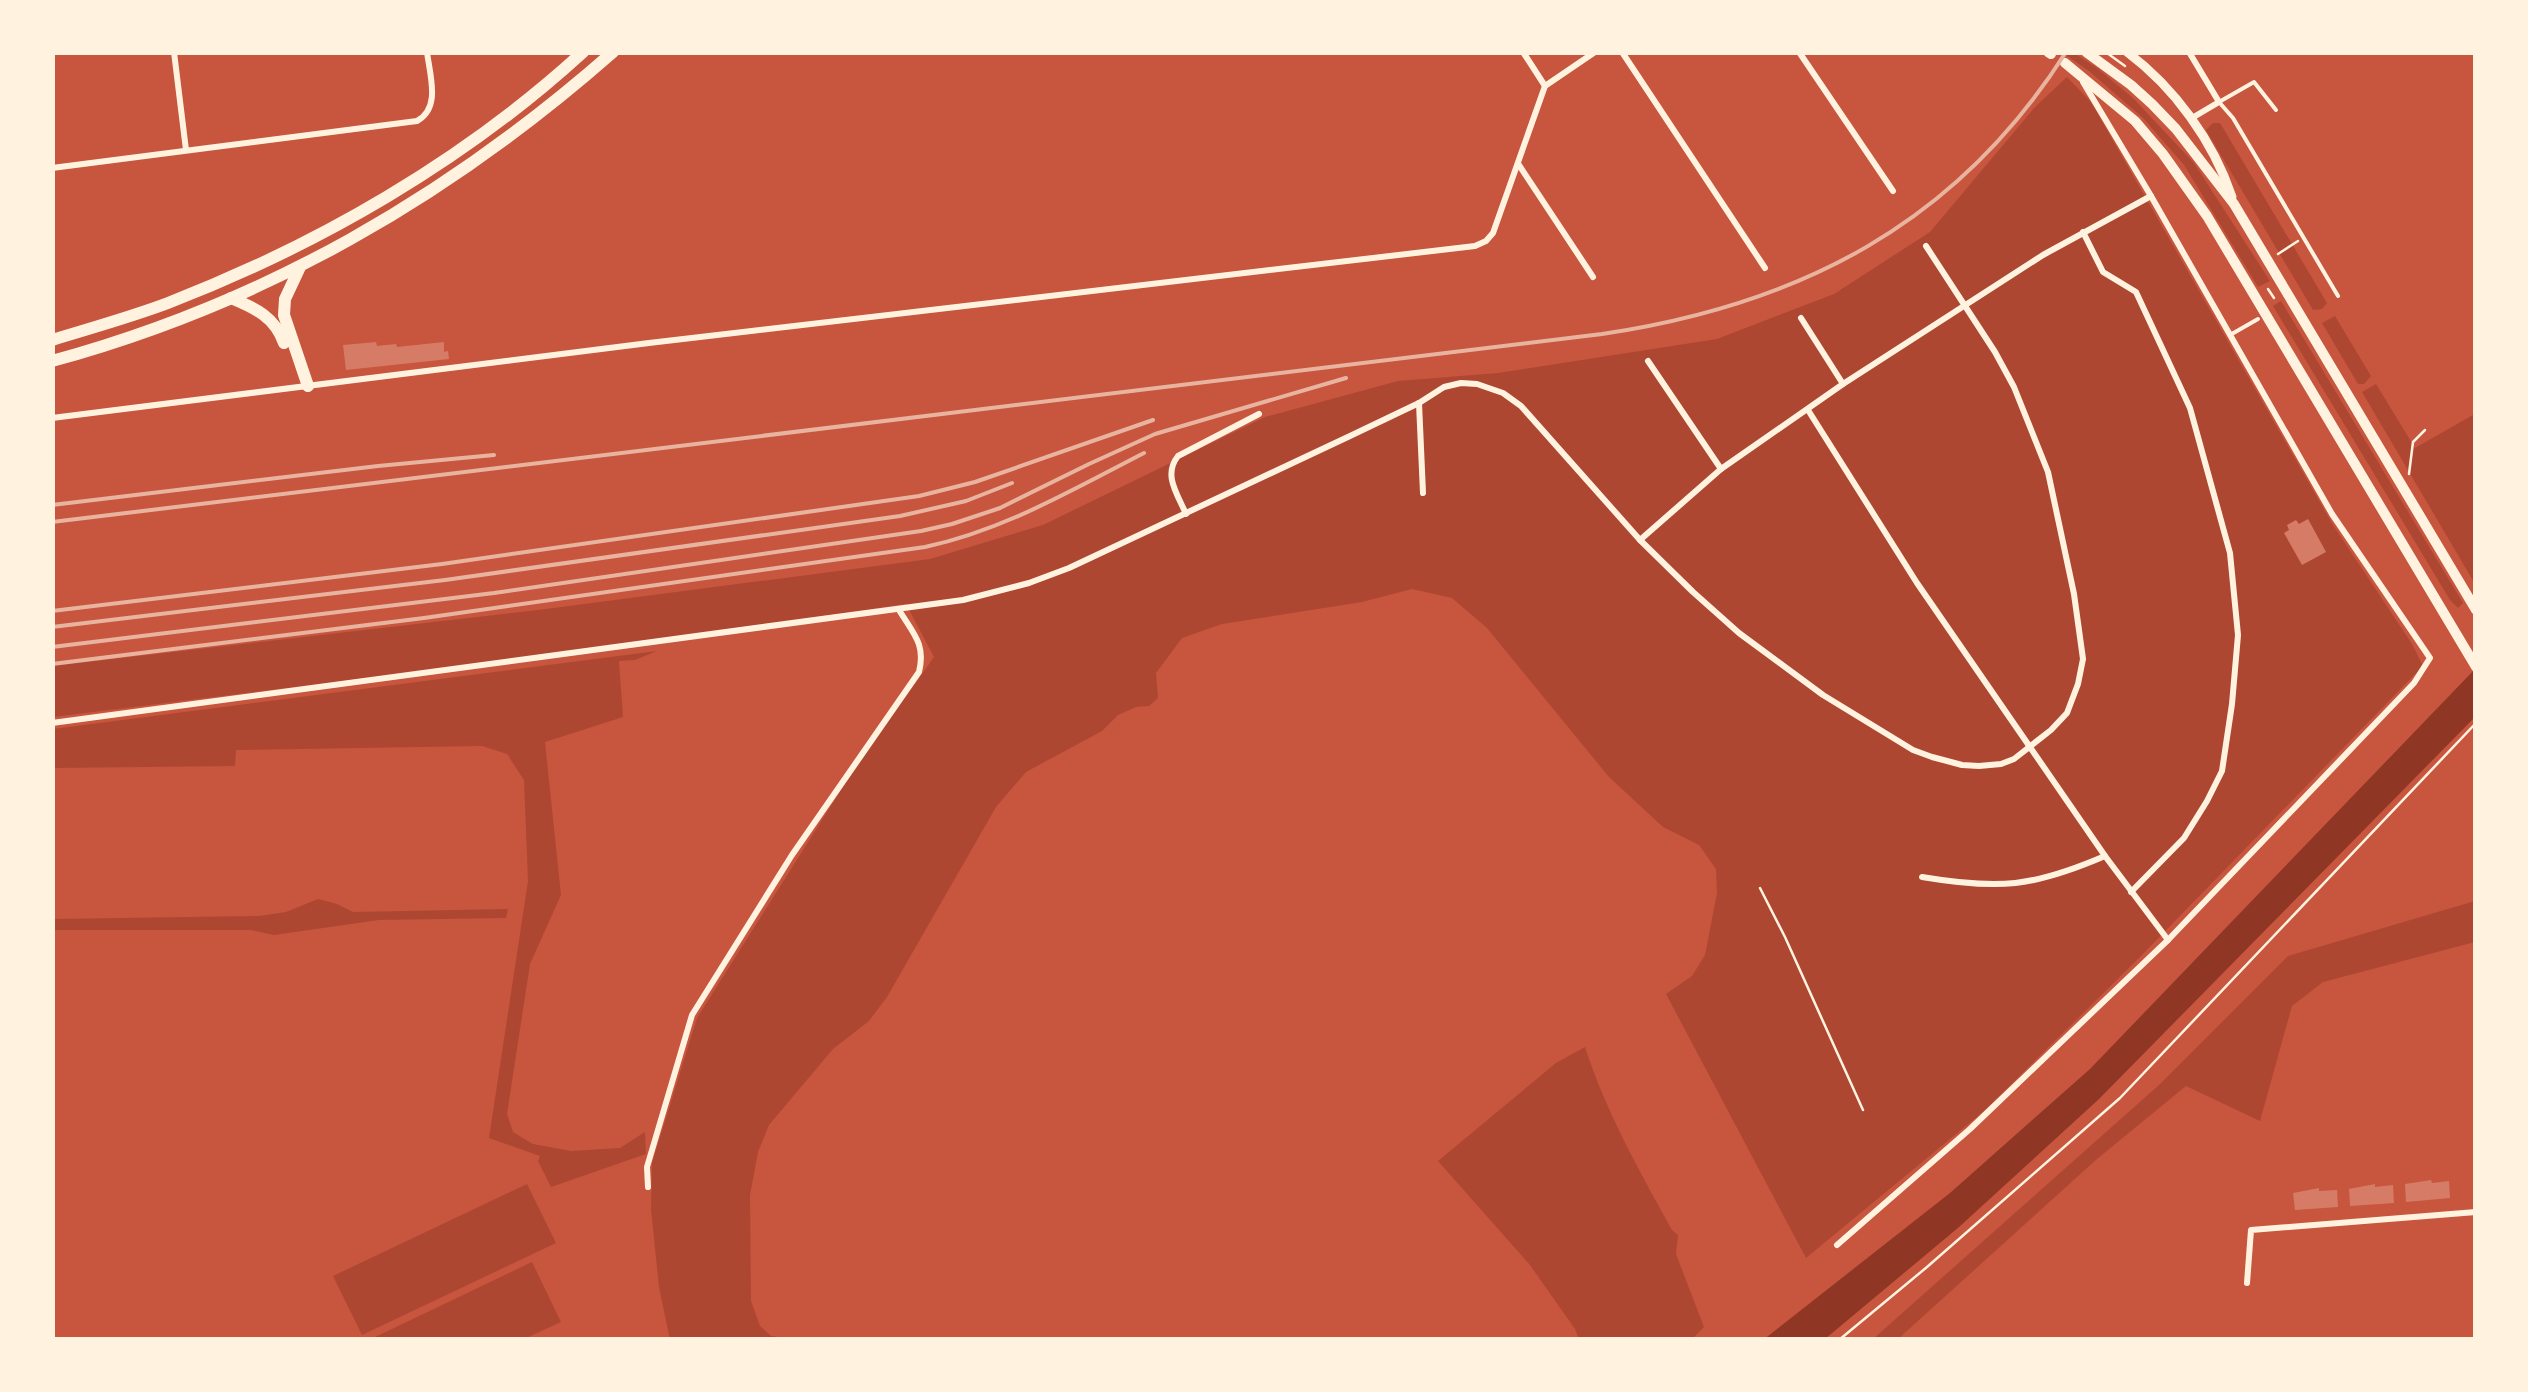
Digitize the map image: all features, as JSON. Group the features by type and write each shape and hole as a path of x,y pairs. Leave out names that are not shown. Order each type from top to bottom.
{"highway":[{"path":"52,340 167,303 344,222 477,137 583,52"},
{"path":"52,360 116,342 231,298 394,216 489,153 613,52"},
{"path":"301,266 285,300 284,315 304,387"},
{"path":"231,298 272,321 304,387"}],"main road":[{"path":"2086,52 2130,84 2176,128 2234,204 2476,610"},
{"path":"2065,63 2120,107 2149,137 2207,216 2476,667"}],"street":[{"path":"174,52 186,150"},
{"path":"52,168 417,121 427,114 432,101 427,52"},
{"path":"1522,52 1545,86"},
{"path":"52,418 1475,246 1493,233 1545,86 1595,52"},
{"path":"1622,52 1765,268"},
{"path":"1799,52 1893,192"},
{"path":"2127,52 2155,76 2192,118 2224,174 2234,204"},
{"path":"2189,52 2220,102 2192,118"},
{"path":"1837,1245 1970,1129 2168,940 2414,683 2430,658 2341,528 2078,73"},
{"path":"1518,164 1594,277"},
{"path":"1640,540 1721,469 1843,384 2083,232 2151,196"},
{"path":"2083,232 2103,272 2136,292 2190,408 2230,553 2238,635 2222,771 2184,838 2131,892"},
{"path":"52,723 963,600 1069,568 1444,387 1461,383 1503,393 1520,406 1692,592 1739,634 1823,695 1913,750 1950,762 2001,764 2032,746 2067,712 2083,660 2074,594 2048,472 2014,387 1926,246"},
{"path":"1802,318 1843,384"},
{"path":"1648,361 1721,469"},
{"path":"1419,402 1423,493"},
{"path":"1808,410 1918,584 2105,856 2168,940"},
{"path":"1186,514 1170,479 1170,466 1178,456 1260,414"},
{"path":"648,1187 647,1167 692,1014 792,855 919,672 923,656 899,610"},
{"path":"1922,877 1961,884 2021,884 2105,856"},
{"path":"2246,1283 2250,1230 2476,1212"}],"lane":[{"path":"2276,110 2254,82 2220,102 2338,296"},
{"path":"2230,335 2258,319"}],"path":[{"path":"2278,254 2295,243"},
{"path":"2268,288 2274,298"},
{"path":"2409,474 2413,442 2425,430"},
{"path":"1840,1340 2120,1098 2476,723"},
{"path":"1760,888 1863,1110"}],"shaded area":[{"path":"2063,53 2074,53 2133,98 2194,163 2270,281 2258,287 2184,165 2143,118"},
{"path":"2067,77 2091,102 2333,525 2423,666 1984,1111 1806,1258 1666,994 1692,976 1705,955 1717,893 1716,869 1699,845 1663,827 1609,777 1487,628 1452,598 1412,589 1362,602 1222,624 1182,638 1156,673 1158,698 1149,706 1118,715 1102,731 1026,772 996,807 887,997 869,1021 833,1049 769,1125 758,1152 750,1195 751,1301 760,1326 771,1336 791,1339 670,1340 659,1287 651,1209 652,1163 697,1018 851,774 934,657 906,604 513,660 53,717 52,666 546,609 930,559 1043,525 1265,417 1398,381 1498,373 1717,339 1834,294 1930,232 2035,107"},
{"path":"2213,123 2220,123 2327,303 2322,309 2313,310 2206,130"},
{"path":"2281,301 2463,603 2458,608 2273,306"},
{"path":"2335,316 2371,376 2364,384 2358,384 2322,323"},
{"path":"2376,384 2415,448 2473,415 2476,420 2475,584 2362,392"},
{"path":"657,651 635,660 619,661 623,717 545,742 561,895 530,964 507,1114 513,1132 533,1144 571,1151 620,1148 645,1132 646,1154 551,1187 538,1161 540,1156 489,1138 528,881 524,780 507,754 482,746 236,750 235,766 53,768 53,729"},
{"path":"2475,669 2475,717 2099,1099 1959,1227 1825,1339 1763,1340 1950,1193 2090,1069"},
{"path":"318,899 353,912 508,909 506,918 379,920 274,935 251,930 53,930 53,919 259,916 286,912"},
{"path":"2475,901 2475,942 2323,982 2292,1006 2260,1121 2186,1086 2097,1159 1898,1339 1873,1339 2159,1085 2288,956"},
{"path":"1585,1047 1624,1140 1678,1235 1676,1254 1704,1327 1692,1339 1579,1339 1530,1265 1438,1161 1556,1063"},
{"path":"527,1184 556,1243 362,1335 333,1276"},
{"path":"532,1262 561,1322 524,1339 371,1339"}],"building":[{"path":"376,342 377,346 397,347 444,342 449,359 346,370 343,345"},
{"path":"2308,519 2326,552 2302,565 2284,533 2289,530 2287,525"},
{"path":"2449,1181 2450,1198 2406,1202 2405,1184"},
{"path":"2393,1185 2394,1203 2350,1206 2349,1189"},
{"path":"2319,1188 2337,1190 2338,1207 2295,1210 2293,1193"}],"railway":[{"path":"52,522 1602,334 1674,321 1742,302 1807,277 1867,247 1923,209 1975,165 2023,112 2066,52"},
{"path":"52,647 494,593 921,531 1000,508 1155,434 1346,378"},
{"path":"52,611 442,564 919,496 975,482 1153,420"},
{"path":"52,664 424,618 925,547 1010,520 1144,453"},
{"path":"52,505 494,455"},
{"path":"52,627 445,580 900,516 966,501 1012,483"}]}
